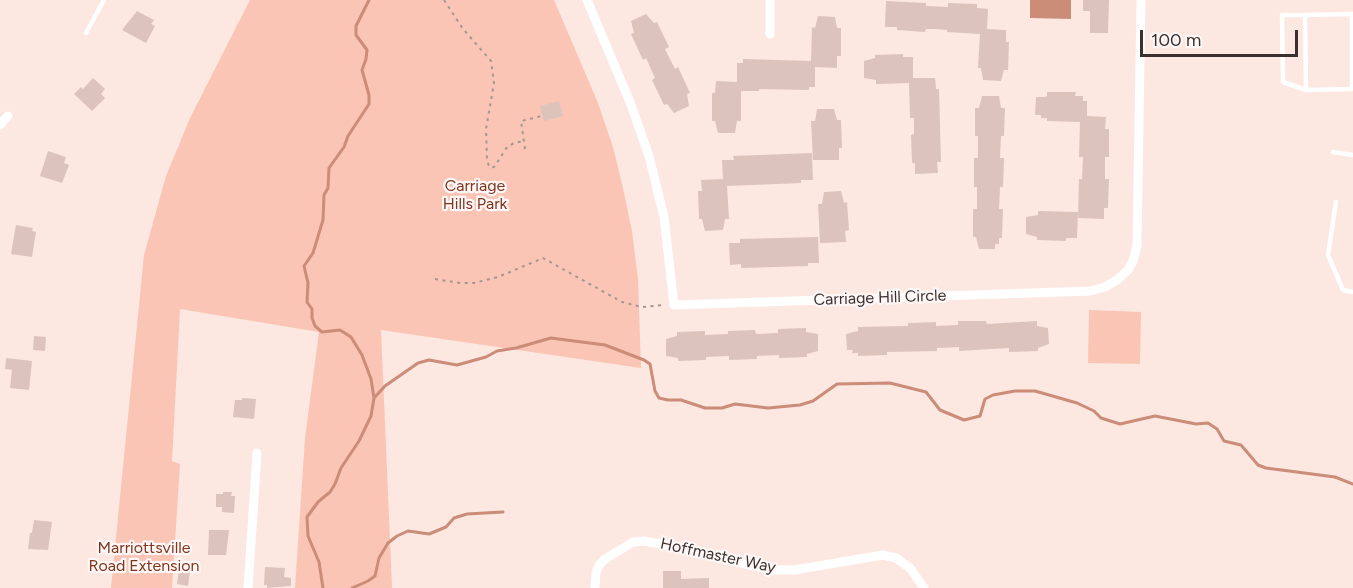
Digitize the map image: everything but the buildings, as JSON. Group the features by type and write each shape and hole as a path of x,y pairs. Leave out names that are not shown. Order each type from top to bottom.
{"street":[{"path":"587,0 630,102 649,156 664,217 674,304"},
{"path":"770,0 770,34"},
{"name":"Carriage Hill Circle","path":"674,304 1090,291 1105,287 1117,280 1134,261 1137,246 1141,0"},
{"path":"0,125 8,116"},
{"path":"248,588 257,453"},
{"name":"Hoffmaster Way","path":"595,588 596,573 599,565 605,559 633,542 644,541 666,544 771,570 794,570 883,555 896,558 910,568 924,588"}],"lane":[{"path":"86,33 104,0"},
{"path":"1352,14 1353,89 1306,90 1283,82 1282,15 1352,14"},
{"path":"1305,15 1306,90"},
{"path":"1333,152 1353,155"},
{"path":"1336,202 1328,255 1343,290 1353,292"}],"path":[{"path":"444,0 463,29 491,61 494,83 486,129 489,166 492,168 495,166 507,147 525,141"},
{"path":"525,149 521,121 542,116"},
{"path":"435,279 474,283 498,277 543,258 622,302 642,307 674,304"}],"green space":[{"name":"Carriage Hills Park","path":"250,0 554,0 598,103 613,147 623,188 632,231 638,279 641,368 381,330 392,588 295,588 305,438 319,332 180,309 172,461 180,464 172,588 111,588 144,255 166,176 190,118"},
{"path":"1089,310 1141,312 1140,364 1088,363"}],"shaded area":[{"path":"1030,0 1071,0 1071,19 1030,18"}],"waterway":[{"path":"323,588 319,562 308,536 307,517 335,484 341,468 359,441 371,416 374,398 371,379 362,355 351,337 340,330 322,332 315,326 312,309 307,302 308,283 304,266 313,253 323,220 324,195 328,188 329,168 369,104 369,95 362,70 367,50 356,35 356,26 369,0"},
{"path":"374,398 385,386 418,363 429,360 457,365 486,357 497,351 551,338 605,345 644,360 650,364 655,391 659,398 681,400 705,408 722,408 735,404 768,408 800,405 813,401 837,384 890,383 926,392 940,410 964,420 980,416 985,399 993,395 1015,391 1035,391 1077,403 1094,411 1101,418 1120,424 1155,416 1196,424 1208,423 1217,429 1224,441 1241,445 1258,465 1335,477 1353,484"},
{"path":"352,588 375,576 379,558 388,543 397,536 408,531 429,534 446,527 454,518 467,514 503,512"}],"park label":[{"name":"Marriottsville Road Extension","path":"144,557"}]}
